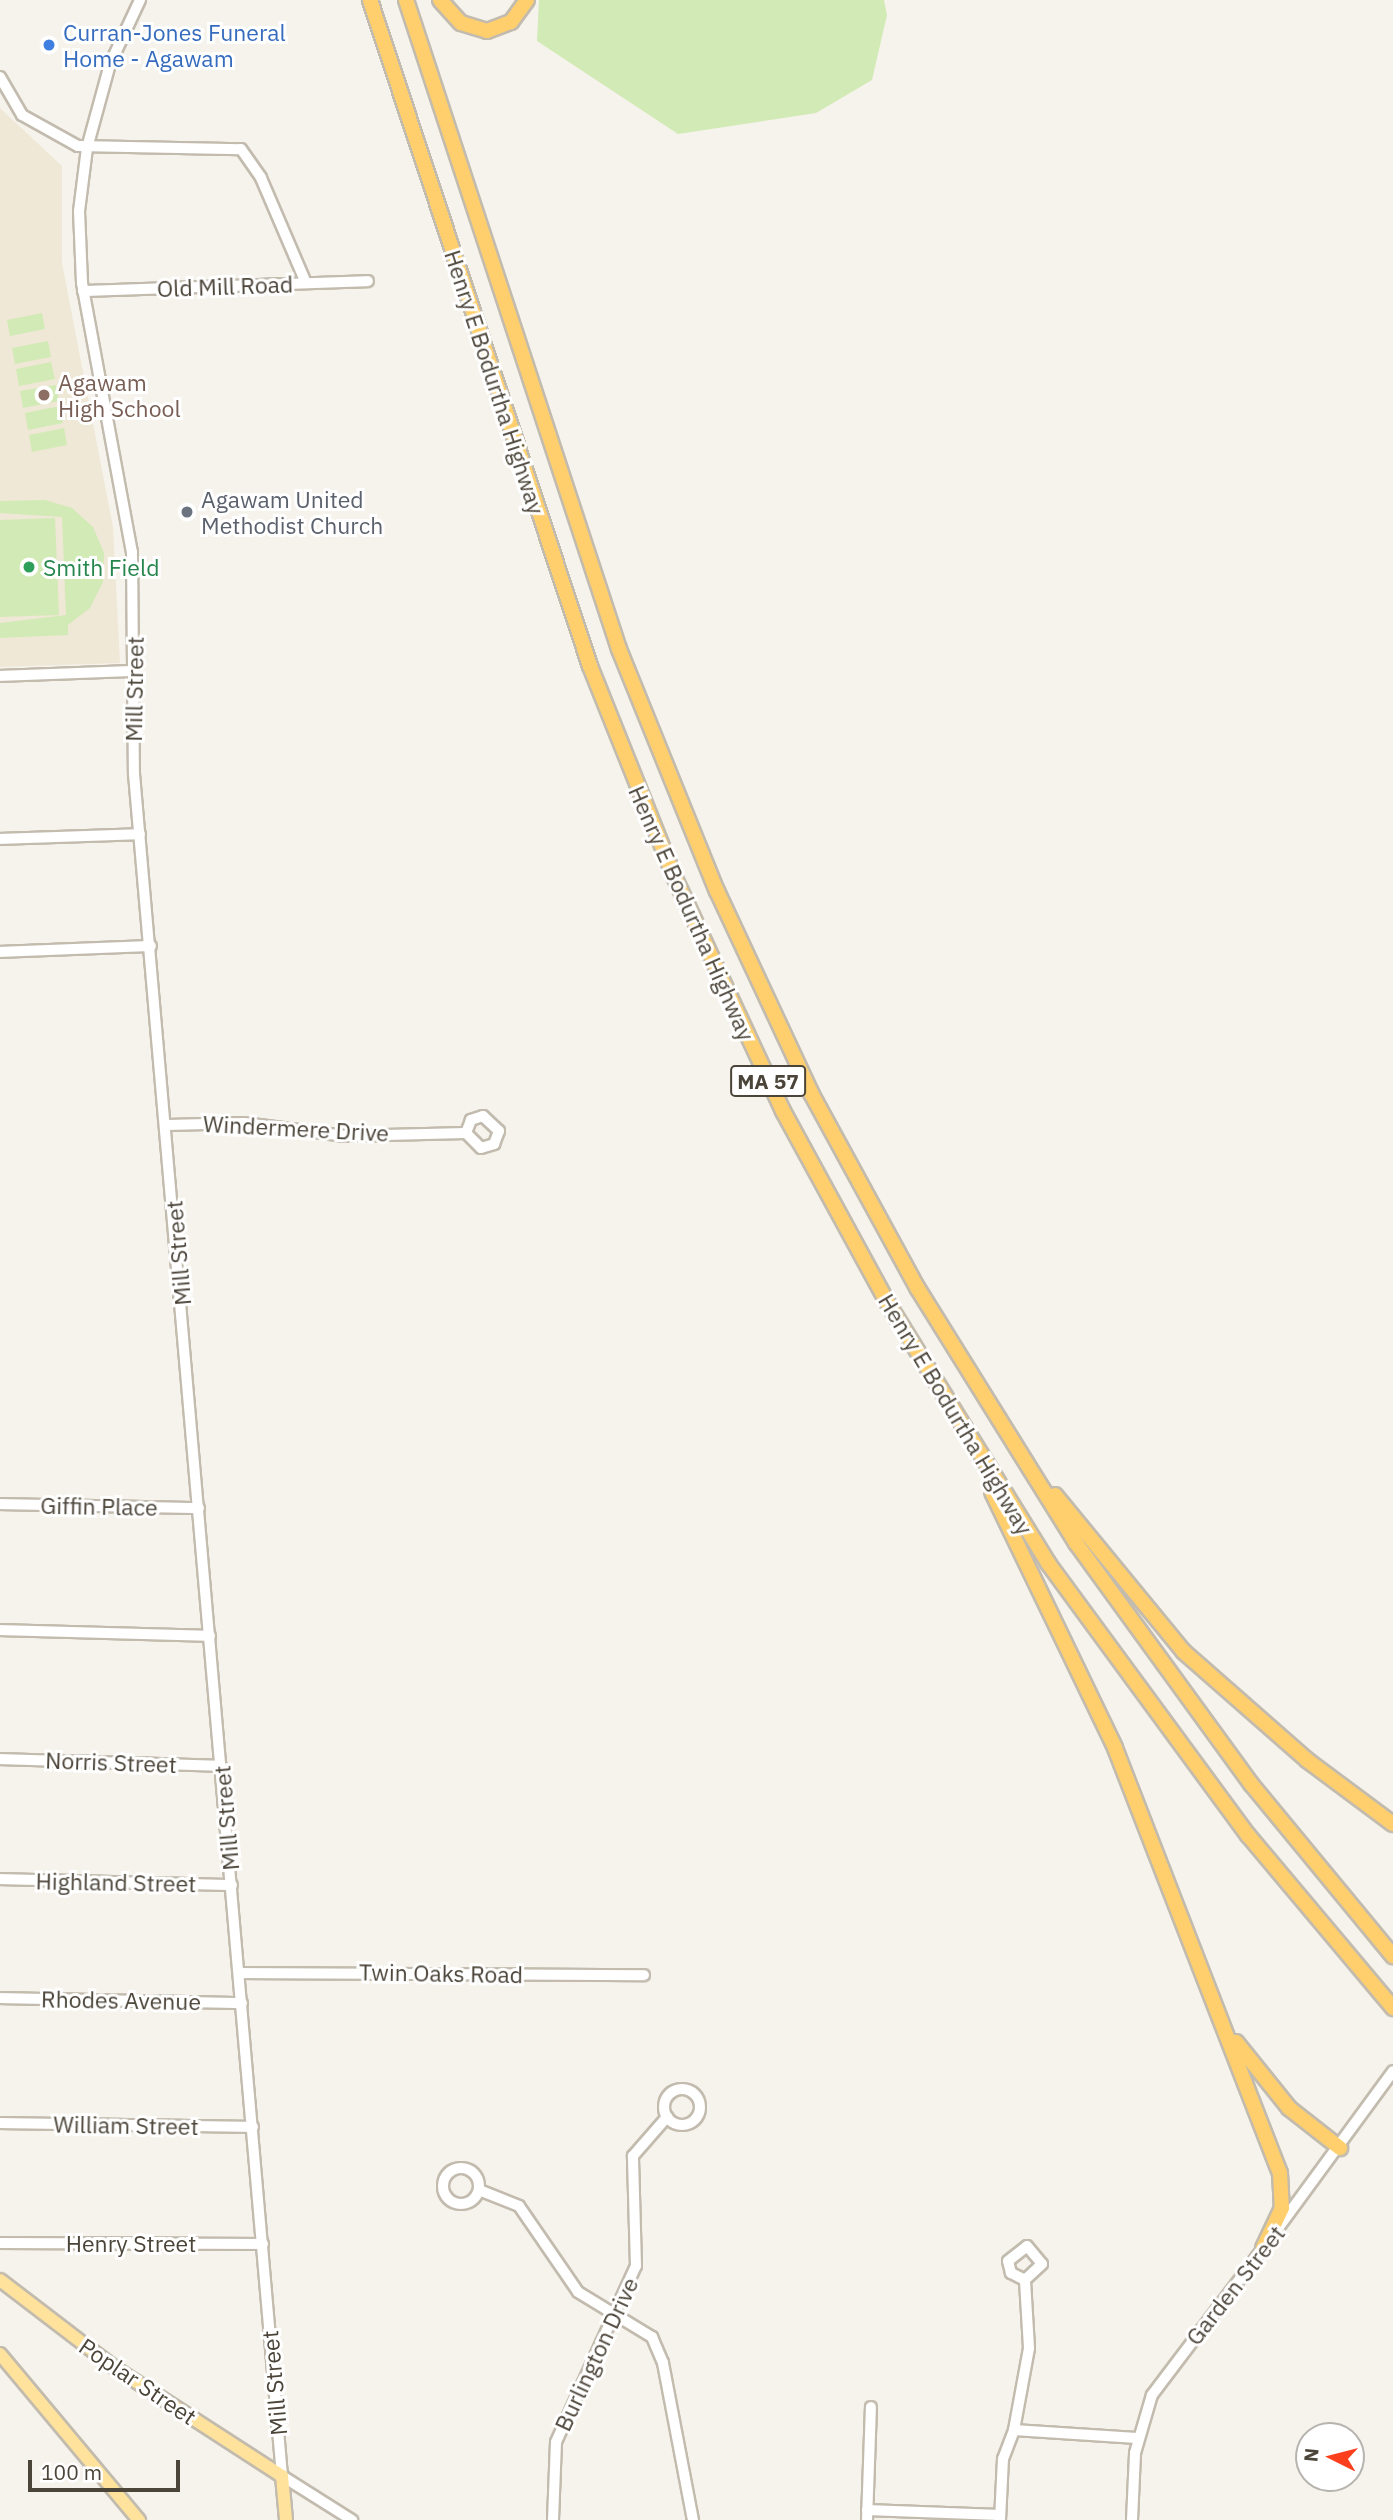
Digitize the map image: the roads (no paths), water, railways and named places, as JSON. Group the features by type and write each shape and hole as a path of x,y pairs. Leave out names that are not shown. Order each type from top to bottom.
{"highway":[{"name":"Henry E Bodurtha Highway","path":"370,0 565,596 634,782 783,1111 947,1404 1135,1686 1272,1865 1393,2008"},
{"name":"Henry E Bodurtha Highway","path":"406,0 594,578 673,788 795,1059 937,1321 1139,1635 1393,1956"},
{"path":"440,0 461,23 486,31 512,22 527,0"},
{"path":"937,1321 1063,1507 1139,1604 1243,1706 1393,1824"},
{"path":"947,1404 1100,1715 1283,2182 1279,2216 1263,2248"},
{"path":"1210,1990 1270,2087 1340,2148"}],"main road":[{"name":"Poplar Street","path":"0,2280 104,2360 282,2476"},
{"path":"0,2354 139,2520"},
{"name":"Mill Street","path":"282,2476 286,2520"}],"street":[{"name":"Mill Street","path":"140,0 110,64 87,148 79,211 83,291 132,551 133,671 140,834 168,1125 282,2476"},
{"path":"0,77 4,97 32,123 87,148 241,149 261,178 306,283"},
{"name":"Old Mill Road","path":"83,291 368,281"},
{"path":"0,676 133,671"},
{"path":"0,839 140,834"},
{"path":"0,952 151,946"},
{"name":"Windermere Drive","path":"168,1125 244,1123 345,1136 466,1133"},
{"name":"Giffin Place","path":"0,1504 199,1508"},
{"path":"0,1630 210,1636"},
{"name":"Norris Street","path":"0,1759 221,1766"},
{"name":"Highland Street","path":"0,1880 232,1885"},
{"name":"Twin Oaks Road","path":"239,1973 643,1975"},
{"name":"Rhodes Avenue","path":"0,1998 242,2003"},
{"name":"Garden Street","path":"1132,2520 1138,2438 1164,2377 1340,2148 1393,2071"},
{"name":"Burlington Drive","path":"553,2520 555,2442 616,2313 637,2260 631,2162 640,2142 667,2117"},
{"name":"William Street","path":"0,2123 253,2127"},
{"path":"479,2190 519,2206 575,2288 645,2328 659,2352 693,2520"},
{"name":"Henry Street","path":"0,2243 263,2244"},
{"path":"872,2407 867,2515 1000,2517 1004,2453 1014,2430 1029,2372 1025,2280"},
{"path":"1014,2430 1138,2438"},
{"name":"Poplar Street","path":"282,2476 352,2520"}],"place":[{"name":"Curran-Jones Funeral Home - Agawam","path":"49,45"},
{"name":"Agawam High School","path":"44,395"},
{"name":"Agawam United Methodist Church","path":"187,512"},
{"name":"Smith Field","path":"29,567"}]}
